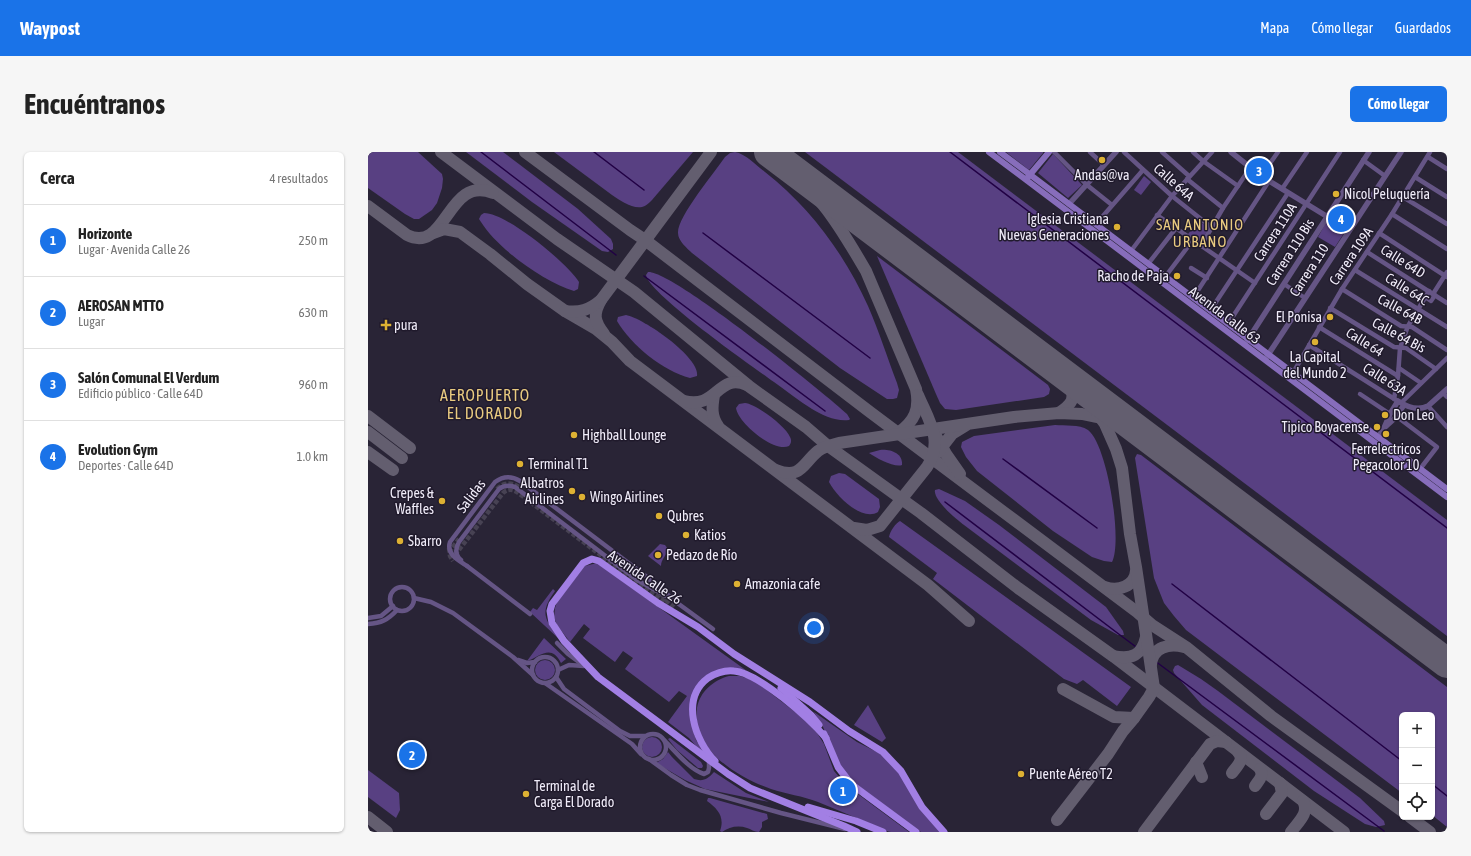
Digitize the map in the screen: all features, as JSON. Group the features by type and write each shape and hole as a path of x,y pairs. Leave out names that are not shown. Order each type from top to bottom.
{"main road":[{"name":"Avenida Calle 63","path":"989,152 1069,204 1228,324 1246,342"},
{"name":"Avenida Calle 63","path":"1000,152 1028,177 1266,357 1447,497"},
{"path":"1028,177 1049,152"},
{"name":"Avenida Calle 63","path":"1266,357 1293,373 1447,489"},
{"name":"Avenida Calle 26","path":"856,832 745,785 709,761 598,677 559,635 552,623 550,615 552,604 583,562 592,560 599,561 658,603 698,627 764,674 810,702 849,731 871,743 888,756 902,771 922,807 944,832"},
{"path":"728,774 705,749 696,733 693,719 694,704 697,692 704,682 717,673 733,671 740,672 756,679 808,719 826,738"},
{"name":"Avenida Calle 26","path":"764,674 814,718 826,738 838,767 851,784 916,832"},
{"name":"Avenida Calle 26","path":"764,793 856,821 884,832"}],"street":[{"path":"1054,152 1086,184 1112,205"},
{"path":"1090,152 1104,165"},
{"path":"1069,204 1116,152"},
{"name":"Calle 64A","path":"1124,152 1172,196 1211,228"},
{"path":"1162,152 1188,178 1223,208"},
{"path":"1193,152 1238,186"},
{"path":"1131,251 1172,196 1212,152"},
{"path":"1231,152 1261,176 1349,230"},
{"path":"1261,176 1278,152"},
{"path":"1282,189 1307,152"},
{"name":"Carrera 110A","path":"1228,324 1340,152"},
{"name":"Carrera 110 Bis","path":"1246,342 1369,152"},
{"name":"Carrera 110","path":"1266,357 1401,152"},
{"name":"Carrera 109A","path":"1293,373 1330,308 1403,197 1430,152"},
{"path":"1428,157 1447,169"},
{"path":"1363,160 1385,176"},
{"path":"1201,246 1223,208 1250,168"},
{"path":"1096,224 1144,170"},
{"path":"1415,177 1447,197"},
{"path":"1193,298 1269,181"},
{"path":"1210,311 1288,193"},
{"path":"1403,197 1447,224"},
{"path":"1392,214 1447,249"},
{"path":"1157,215 1255,283"},
{"path":"1148,264 1176,228"},
{"path":"1379,234 1446,275 1432,293 1425,297 1408,326 1400,348 1398,376 1399,402 1396,416 1384,428"},
{"path":"1166,277 1193,240"},
{"name":"Calle 64D","path":"1367,252 1447,303"},
{"path":"1191,268 1207,278"},
{"name":"Calle 64C","path":"1355,270 1447,327"},
{"path":"1284,284 1305,298"},
{"name":"Calle 64B","path":"1342,289 1402,326 1412,327 1447,350"},
{"name":"Calle 64 Bis","path":"1330,308 1394,348 1406,348 1436,369"},
{"name":"Calle 64","path":"1319,327 1398,376"},
{"name":"Calle 63A","path":"1309,345 1399,402 1417,408 1428,406"},
{"path":"1378,437 1390,414 1399,402 1447,359"},
{"path":"1399,368 1421,383"},
{"path":"1446,393 1428,406 1447,427"},
{"path":"1360,394 1390,414"},
{"path":"1396,416 1437,447 1420,469"},
{"name":"Salidas","path":"530,614 452,555 449,547 450,542 495,482 504,478 513,477 520,480 647,577 676,602 713,628"},
{"name":"Salidas","path":"467,566 457,555 456,549 458,544 499,489 505,486 510,486 515,487 637,580 676,602"},
{"path":"399,588 405,588 410,590 414,598 414,603 406,611 397,610 391,601 391,595 399,588"},
{"path":"414,598 431,602 453,613 523,663 535,662"},
{"path":"368,618 384,615 393,606"},
{"path":"368,624 379,624 385,621 397,610"},
{"path":"557,643 568,654 598,677"},
{"path":"513,657 538,681 545,683 632,744 641,754 649,759 653,760 662,757 666,749 665,740"},
{"path":"533,675 532,668 535,662 541,657 549,657 556,662 558,670 556,677 545,683"},
{"path":"558,670 569,665 584,666"},
{"path":"556,677 564,689 620,731 630,736 645,736 654,733 658,734 699,772 704,774 708,772 709,761"},
{"path":"641,754 640,742 645,736"},
{"name":"Avenida Calle 26","path":"649,759 670,775 687,785 700,790 856,832"}],"shaded area":[{"path":"368,152 418,152 442,174 442,188 437,203 432,210 419,219 414,219 368,188"},
{"path":"466,152 503,152 578,209 611,239 613,249 608,252 602,251 532,202"},
{"path":"554,152 693,152 649,203 642,207 634,207 618,199"},
{"path":"735,152 751,160 797,201 825,233 849,268 872,315 897,383 899,390 897,398 887,399 840,368 692,253 681,242 678,236 679,226 690,206 725,157 730,153"},
{"path":"805,152 958,152 1447,520 1447,636"},
{"path":"1006,152 1043,152 1043,153 1029,170"},
{"path":"1053,154 1082,185 1068,198 1038,173"},
{"path":"1144,176 1151,182 1141,195 1134,190"},
{"path":"484,213 494,215 507,221 536,240 562,263 579,282 578,289 574,291 562,287 536,272 510,253 498,243 479,219"},
{"path":"1328,219 1346,230 1335,247 1318,237"},
{"path":"1199,221 1209,228 1200,243 1188,234"},
{"path":"877,256 1048,385 1050,389 1049,394 1044,397 956,410 945,409 940,403 936,394"},
{"path":"648,272 662,277 686,290 748,334 809,382 847,414 850,419 835,419 825,416 802,403 703,330 664,298 646,275"},
{"path":"626,315 645,323 680,349 690,359 696,368 697,376 690,378 669,370 639,348 617,321 618,317"},
{"path":"745,403 763,411 783,427 791,438 789,446 782,447 766,441 750,428 738,414 736,408 739,404"},
{"path":"1055,425 1084,428 1088,430 1095,439 1107,472 1111,493 1116,534 1115,551 1112,562 1092,557 1053,531 977,471 966,457 961,447 962,442 974,436"},
{"path":"880,450 892,451 898,455 902,461 902,465 899,466 890,464 869,453"},
{"path":"1137,454 1141,455 1447,687 1447,827 1435,817 1435,712 1399,712 1399,791 1186,630 1174,616 1164,603 1154,578 1135,458"},
{"path":"839,473 845,474 879,499 880,507 878,512 865,514 857,511 837,494 829,482 831,476"},
{"path":"939,489 965,501 999,525 1106,607 1123,631 1124,635 1118,635 1091,620 960,522 941,504 935,494 935,490"},
{"path":"900,521 1131,687 1117,706 1083,680 1077,684 1064,679 933,579 937,573 889,537 893,528"},
{"path":"660,544 665,545 668,549 661,566 648,556"},
{"path":"597,563 747,671 741,669 702,681 690,719 696,740 708,760 689,738 668,722 687,696 679,691 669,702 625,669 633,658 623,651 615,662 583,638 590,629 584,624 570,642 557,625 554,617 557,602 585,566"},
{"path":"553,589 555,591 547,605 546,616 547,621 559,639 530,612 533,608 537,610"},
{"path":"544,638 566,659 561,663 553,654 545,653 527,661"},
{"path":"545,660 552,663 555,670 552,677 545,680 538,677 535,670 538,663"},
{"path":"1178,665 1218,691 1360,798 1384,821 1385,825 1376,827 1365,824 1314,791 1202,705 1174,673 1173,670 1175,666"},
{"path":"729,676 740,676 755,681 812,725 824,744 834,771 847,786 909,832 891,832 812,800 771,789 744,777 719,760 709,749 702,737 697,723 697,708 701,696 708,687 718,680"},
{"path":"868,705 886,738 882,742 854,725"},
{"path":"814,712 857,742 877,752 891,762 941,832 921,832 848,778 841,769 823,727"},
{"path":"652,737 659,740 662,747 659,754 652,757 645,754 642,747 645,740"},
{"path":"670,738 701,762 703,766 702,768 698,768 677,750 668,739"},
{"path":"668,752 694,779 705,779 714,772 746,793 769,802 705,789 685,780 656,763 663,759"},
{"path":"368,770 399,793 400,810 396,818 368,797"},
{"path":"708,798 767,814 768,819 762,822 762,827 759,832 744,827 737,827 722,832 720,831 722,822 720,814 707,801"}],"waterway":[{"path":"481,152 616,255"},
{"path":"594,152 644,190"},
{"path":"950,152 1447,528"},
{"path":"703,233 870,358"},
{"path":"644,276 825,411"},
{"path":"1003,459 1097,528"},
{"path":"945,502 1120,635 1384,831"},
{"path":"1172,584 1399,759"},
{"path":"1435,786 1447,796"}],"taxiway":[{"path":"441,152 557,239 634,292 750,387 806,427 828,446 921,513 1018,588 1113,656 1344,832"},
{"path":"525,152 645,240 870,412 1137,612 1152,625 1186,647 1271,716 1399,809"},
{"path":"565,311 575,312 584,310 601,300 711,152"},
{"path":"774,156 819,199 841,230 866,271 916,389 917,409 915,414 909,424 898,433"},
{"path":"368,206 407,235 420,238 431,234 440,225 456,203 466,194 478,190 493,193"},
{"path":"433,233 444,229 460,232 527,284 565,311 596,329 612,342 630,361 928,585 969,621"},
{"path":"601,300 597,309 596,317 598,325 604,334"},
{"path":"1059,413 1071,402 1073,396 1071,380"},
{"path":"684,401 695,402 704,400 730,383 737,382 747,385"},
{"path":"1057,820 1108,754 1154,688 1130,534 1122,468 1116,449 1105,424 1076,384"},
{"path":"714,395 714,419 718,426"},
{"path":"854,528 867,530 880,526 927,467 932,458 935,440 930,422 918,395"},
{"path":"776,470 784,473 796,472 801,469 820,449 839,443 1014,417 1059,413 1082,414 1101,418 1153,441"},
{"path":"368,416 410,448"},
{"path":"938,452 952,434 965,426"},
{"path":"368,432 402,458"},
{"path":"936,436 960,474"},
{"path":"368,452 393,470"},
{"path":"1105,587 1115,589 1129,584 1133,581 1136,571"},
{"path":"1113,656 1126,657 1135,655 1142,648 1146,637"},
{"path":"1151,664 1152,658 1158,650 1167,646 1184,647"},
{"path":"1063,689 1114,717 1134,718"},
{"path":"1144,832 1210,744 1217,741 1226,742"},
{"path":"1232,773 1241,758 1238,752"},
{"path":"1196,762 1202,777"},
{"path":"1255,786 1261,776 1260,769"},
{"path":"1266,814 1282,793 1280,783"},
{"path":"1291,832 1300,821 1304,813 1305,805 1303,801"},
{"path":"368,817 387,832"},
{"path":"1414,820 1430,832"}],"runway":[{"path":"769,152 1447,663"}],"tunnel":[{"path":"497,489 502,485 508,484 513,484 519,487"},
{"path":"455,555 503,493 508,490 513,490 639,584 667,603"},
{"path":"451,553 451,549 459,539"},
{"path":"449,548 450,556 453,561"},
{"path":"648,580 668,601"},
{"path":"666,600 674,607"}],"place":[{"name":"Andas@va","path":"1102,160"},
{"name":"Salón Comunal El Verdum","path":"1259,171"},
{"name":"Nicol Peluquería","path":"1336,194"},
{"name":"Evolution Gym","path":"1341,219"},
{"name":"Iglesia Cristiana Nuevas Generaciones","path":"1117,227"},
{"name":"Racho de Paja","path":"1177,276"},
{"name":"El Ponisa","path":"1330,317"},
{"name":"pura","path":"386,325"},
{"name":"La Capital del Mundo 2","path":"1315,342"},
{"name":"Don Leo","path":"1385,415"},
{"name":"Tipico Boyacense","path":"1377,427"},
{"name":"Ferrelectricos Pegacolor 10","path":"1386,434"},
{"name":"Highball Lounge","path":"574,435"},
{"name":"Terminal T1","path":"520,464"},
{"name":"Albatros Airlines","path":"572,491"},
{"name":"Wingo Airlines","path":"582,497"},
{"name":"Crepes & Waffles","path":"442,501"},
{"name":"Qubres","path":"659,516"},
{"name":"Katios","path":"686,535"},
{"name":"Sbarro","path":"400,541"},
{"name":"Pedazo de Río","path":"658,555"},
{"name":"Amazonia cafe","path":"737,584"},
{"name":"AEROSAN MTTO","path":"412,755"},
{"name":"Puente Aéreo T2","path":"1021,774"},
{"name":"Horizonte","path":"843,791"},
{"name":"Terminal de Carga El Dorado","path":"526,794"}],"district":[{"name":"SAN ANTONIO URBANO","path":"1200,232"},
{"name":"AEROPUERTO EL DORADO","path":"485,404"}]}
